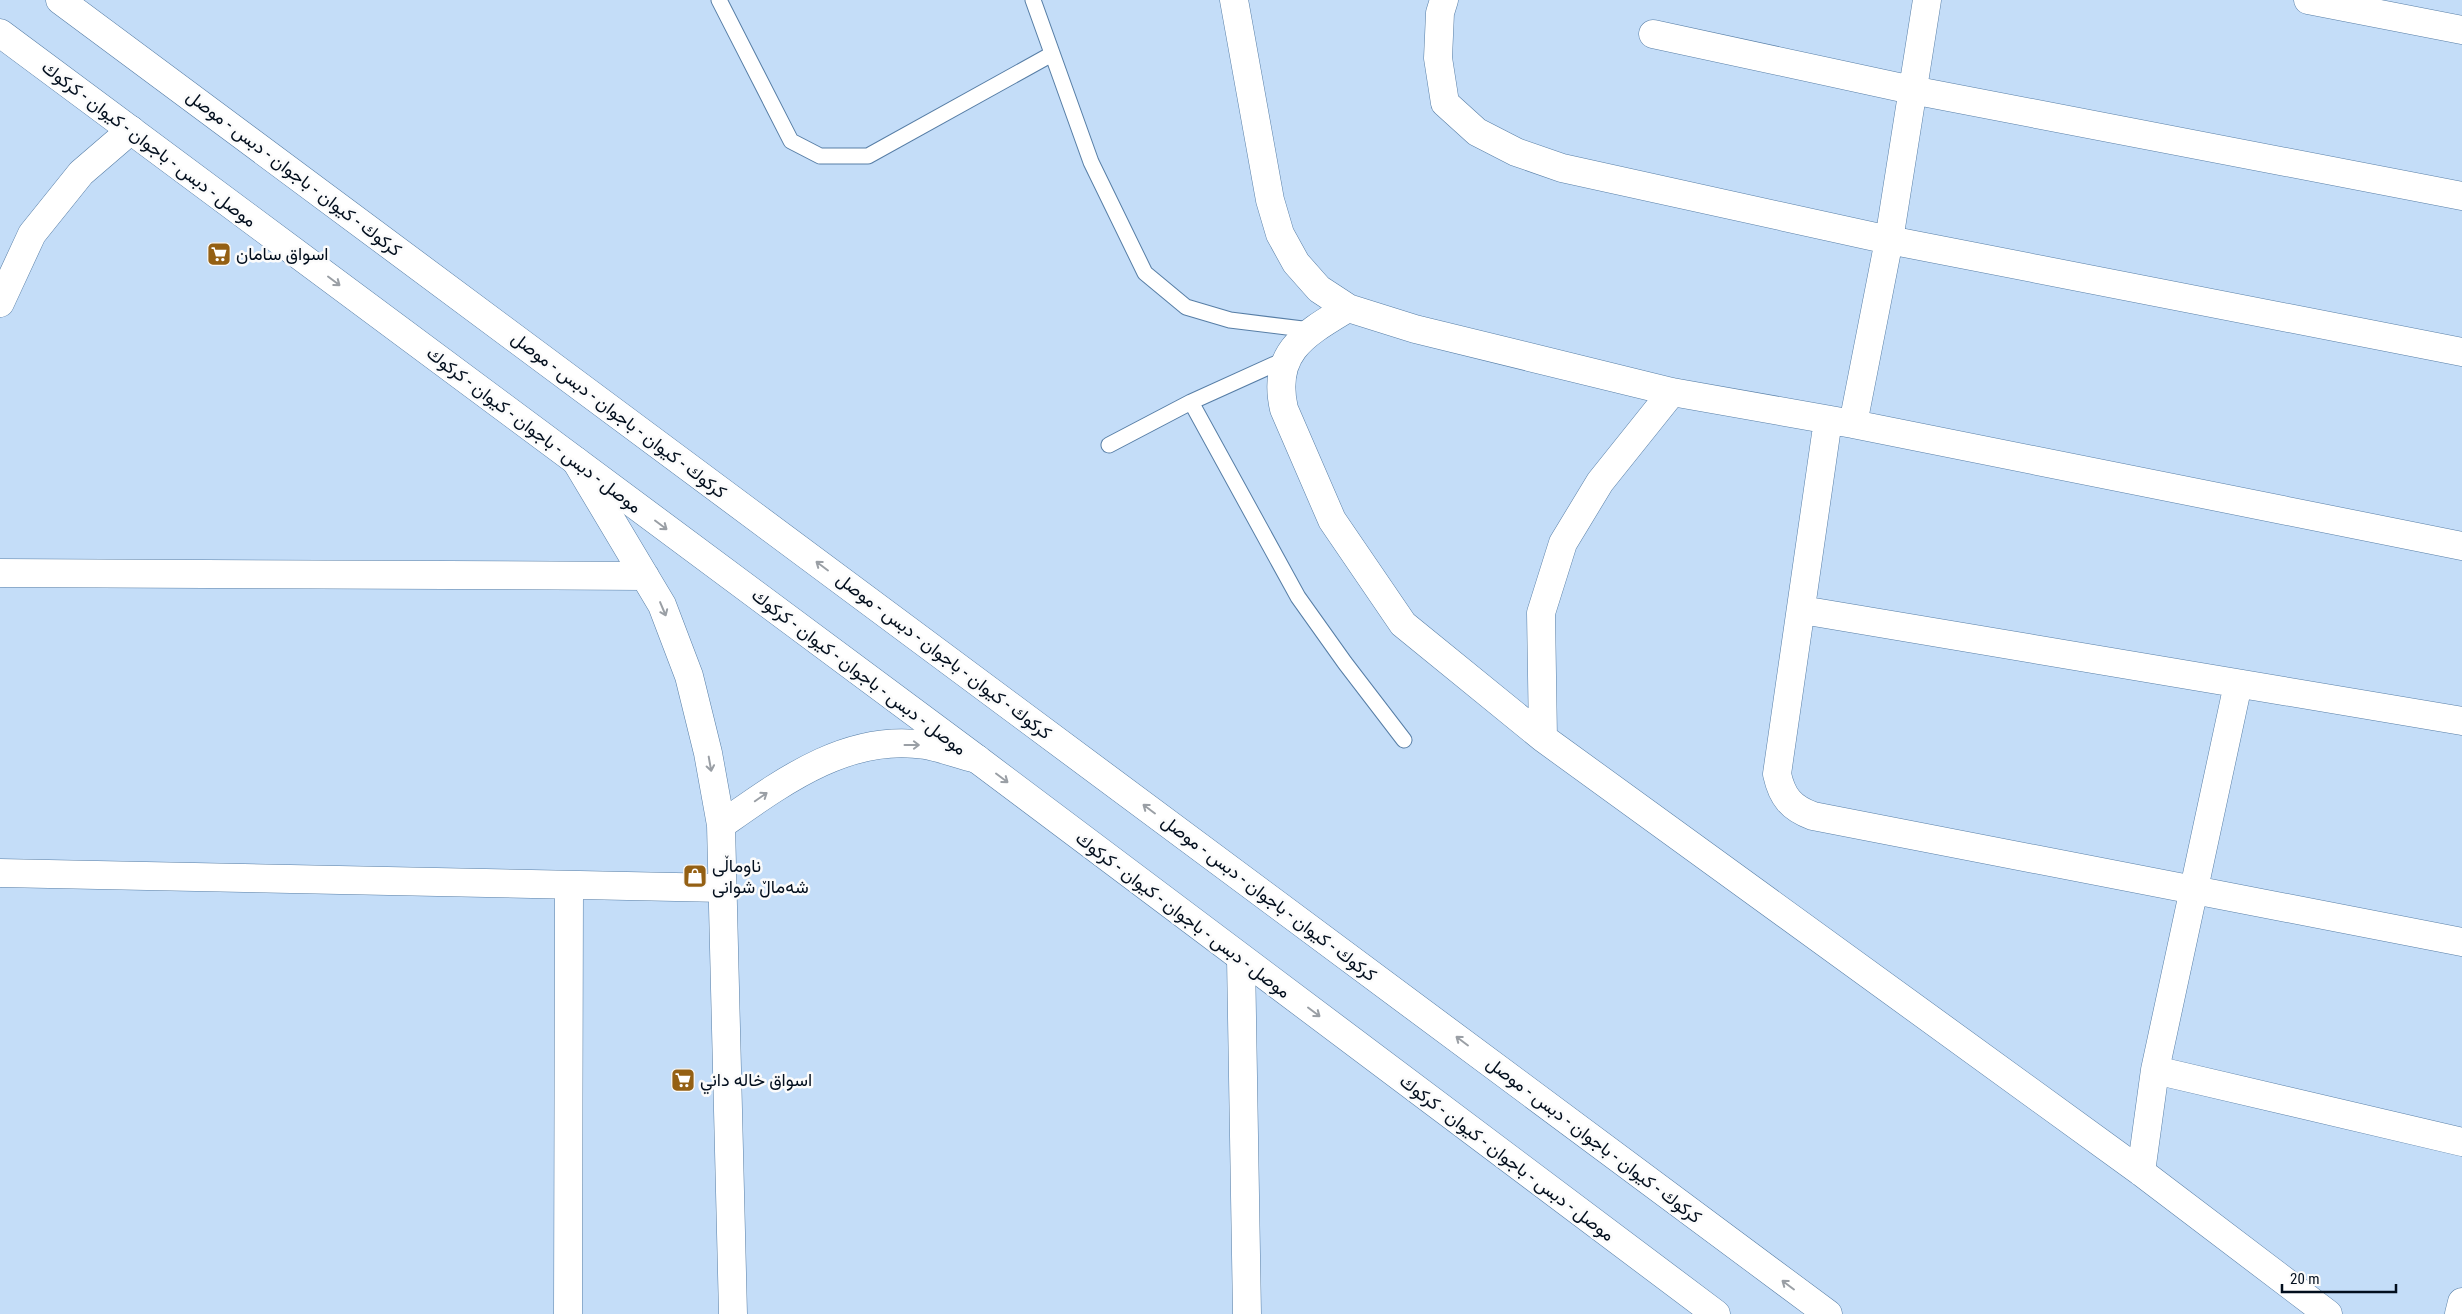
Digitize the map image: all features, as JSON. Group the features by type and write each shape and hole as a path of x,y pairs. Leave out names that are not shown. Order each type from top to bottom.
{"street":[{"name":"كركوك - كيوان - باجوان - دبس - موصل","path":"60,0 1828,1314"},
{"path":"1234,0 1270,200 1280,234 1296,264 1319,289 1348,308 1415,329 1672,392 1841,422 2462,546"},
{"path":"1444,0 1440,13 1438,58 1446,103 1477,132 1516,152 1562,168 1889,240 2462,352"},
{"path":"1927,0 1889,240 1841,422 1802,610 1777,774 1780,788 1788,802 1800,811 1813,816 2462,942"},
{"path":"2308,0 2462,30"},
{"name":"موصل - دبس - باجوان - كيوان - كركوك","path":"0,33 1241,958 1690,1304 1716,1314"},
{"path":"1653,34 1912,90 2462,196"},
{"path":"0,303 32,234 80,173 131,130"},
{"path":"1348,308 1311,330 1301,339 1286,360 1282,376 1281,393 1284,409 1332,520 1403,624 1543,738 2141,1172 2328,1314"},
{"path":"1543,738 1540,613 1563,543 1600,482 1672,392"},
{"path":"576,461 662,605 689,676 708,753 721,825 733,1314"},
{"path":"0,573 645,576"},
{"path":"1802,610 2462,721"},
{"path":"2141,1172 2154,1070 2195,890 2238,684"},
{"path":"721,825 772,789 812,766 850,751 892,745 925,745 977,760"},
{"path":"0,873 723,888"},
{"path":"568,1314 569,885"},
{"path":"1241,958 1247,1314"},
{"path":"2154,1070 2462,1142"},
{"path":"2459,1314 2462,1302"}],"lane":[{"path":"719,0 791,141 820,156 868,156 1052,54"},
{"path":"1033,0 1091,162 1145,273 1186,307 1230,320 1311,330"},
{"path":"1109,445 1191,402 1286,360"},
{"path":"1191,402 1298,597 1345,664 1404,740"}],"place":[{"name":"اسواق سامان","path":"219,254"},
{"name":"ناوماڵی شەماڵ شوانی","path":"695,876"},
{"name":"اسواق خاله داني","path":"683,1080"}]}
